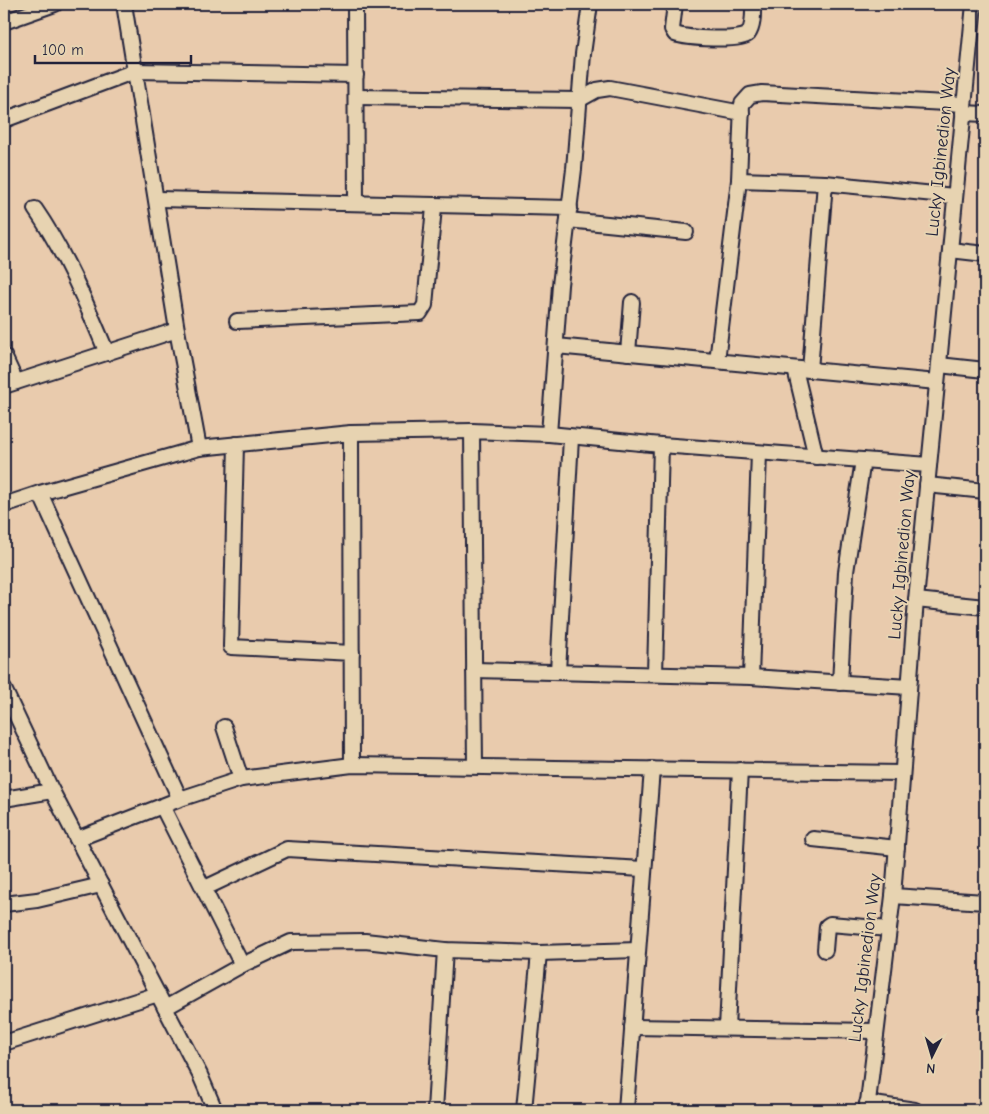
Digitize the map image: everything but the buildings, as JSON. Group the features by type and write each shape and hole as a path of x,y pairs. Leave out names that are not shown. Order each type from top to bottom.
{"street":[{"path":"4,22 55,4"},
{"path":"124,4 177,330 200,448"},
{"path":"355,4 356,203"},
{"path":"549,434 579,100 590,4"},
{"path":"675,4 672,29 676,34 729,39 745,36 750,32 753,4"},
{"name":"Lucky Igbinedion Way","path":"867,1107 893,896 916,600 954,196 964,109 979,26 974,4"},
{"path":"4,120 135,70 356,75"},
{"path":"356,97 579,100 597,90 610,88 742,112"},
{"path":"717,361 739,180 742,104 750,95 762,93 964,109 985,114"},
{"path":"739,180 824,183 954,196"},
{"path":"810,370 824,183"},
{"path":"157,199 356,203 569,214 686,232"},
{"path":"237,321 420,313 425,305 434,206"},
{"path":"35,209 55,238 74,274 107,353"},
{"path":"950,250 985,254"},
{"path":"628,353 632,302"},
{"path":"4,356 10,384 177,330"},
{"path":"556,346 937,382"},
{"path":"939,366 985,370"},
{"path":"795,369 816,457"},
{"path":"472,431 474,766"},
{"path":"4,505 200,448 351,433 472,431 549,434 572,438 929,465"},
{"path":"351,433 352,765"},
{"path":"558,671 572,438"},
{"path":"236,444 231,648 352,653"},
{"path":"656,674 661,445"},
{"path":"751,677 759,453"},
{"path":"840,683 846,572 863,460"},
{"path":"927,484 985,490"},
{"path":"40,493 180,799"},
{"path":"916,600 985,607"},
{"path":"474,670 751,677 909,688"},
{"path":"4,689 52,791 158,994 215,1110"},
{"path":"224,727 241,779"},
{"path":"77,839 180,799 241,779 352,765 902,773"},
{"path":"626,1110 652,769"},
{"path":"727,1028 740,770"},
{"path":"4,799 52,791"},
{"path":"162,806 205,888 242,965"},
{"path":"813,839 897,848"},
{"path":"205,888 287,849 643,869"},
{"path":"4,904 37,900 101,885"},
{"path":"893,896 985,902"},
{"path":"825,950 827,926 830,924 889,929"},
{"path":"165,1008 242,965 291,942 365,941 445,950 539,953 638,950"},
{"path":"435,1110 445,950"},
{"path":"524,1110 539,953"},
{"path":"4,1043 158,994"},
{"path":"632,1027 875,1031"},
{"path":"867,1107 915,1110"}]}
